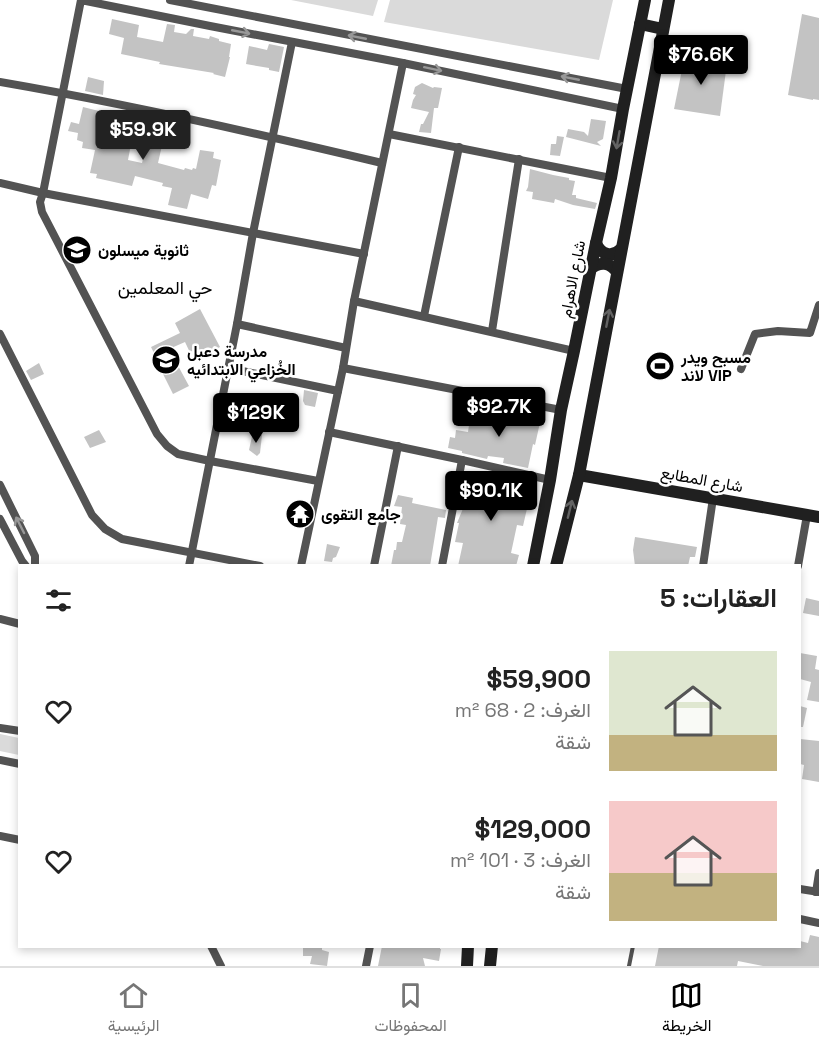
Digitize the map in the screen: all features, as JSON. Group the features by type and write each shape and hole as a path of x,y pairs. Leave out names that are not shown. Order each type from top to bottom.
{"main road":[{"name":"شارع الاهرام","path":"533,564 561,410 611,178 645,0"},
{"path":"536,549 542,556 558,559 579,475 669,0"},
{"path":"640,24 663,29"},
{"path":"596,243 602,252 607,254 617,253 621,249"},
{"path":"590,269 599,263 604,263 614,267 617,272"},
{"name":"شارع المطابع","path":"579,475 813,516"},
{"path":"467,966 468,948"},
{"path":"490,966 492,948"}],"street":[{"path":"318,481 178,454 166,447 156,434 42,212 40,202 81,0 404,63 623,109"},
{"path":"172,0 180,7 180,11 172,19"},
{"path":"172,0 627,89"},
{"path":"210,26 206,23 206,14 214,9"},
{"path":"189,564 292,42"},
{"path":"301,564 404,63"},
{"path":"0,82 273,137 382,163"},
{"path":"389,134 611,178"},
{"path":"424,316 459,147"},
{"path":"492,331 519,159"},
{"path":"0,183 364,254"},
{"path":"354,300 574,351"},
{"path":"741,369 755,333 778,331 810,333 819,305"},
{"path":"237,324 346,348"},
{"path":"0,334 92,515 105,529 122,539 249,564"},
{"path":"228,368 338,391"},
{"path":"343,368 561,410"},
{"path":"329,432 550,480"},
{"path":"374,564 398,446"},
{"path":"442,564 462,460"},
{"path":"0,485 35,556 35,564"},
{"path":"703,564 713,498"},
{"path":"799,564 813,516"},
{"path":"0,519 24,564"},
{"path":"0,620 18,624"},
{"path":"0,728 18,732"},
{"path":"0,760 18,764"},
{"path":"0,836 18,840"},
{"path":"801,889 817,892 819,873"},
{"path":"801,919 819,923"},
{"path":"212,948 221,966"},
{"path":"366,966 370,948"}],"lane":[{"path":"629,966 633,948"}],"shaded area":[{"path":"291,0 378,0 373,16"},
{"path":"390,0 613,0 599,60 384,22"},
{"path":"0,734 18,738 18,755 0,751"}],"building":[{"path":"802,14 819,18 819,100 788,95"},
{"path":"112,19 139,25 137,37 163,42 167,24 175,25 174,32 186,34 194,29 193,36 209,39 210,36 231,44 225,77 121,54 124,38 109,34"},
{"path":"269,44 284,47 279,72 246,64 249,46 267,50"},
{"path":"685,55 727,63 720,116 674,109"},
{"path":"88,77 104,81 103,95 85,91"},
{"path":"422,83 433,88 442,88 438,108 434,108 431,133 419,132 429,112 411,108 416,95 413,94 415,87"},
{"path":"83,107 99,111 96,123 119,129 120,125 134,128 128,160 142,163 150,130 160,133 159,140 163,141 158,163 192,170 196,169 200,150 214,152 213,158 221,160 216,186 212,185 208,199 191,194 187,209 168,205 172,188 162,186 163,183 135,176 132,186 96,178 97,174 90,173 95,150 82,148 83,142 77,140 78,133 68,131 71,122 79,124"},
{"path":"591,119 606,121 603,139 597,142 601,146 566,137 568,129 584,132 588,136"},
{"path":"557,136 564,137 560,156 550,155 551,144 556,144"},
{"path":"530,169 575,181 572,195 597,203 595,209 555,199 554,203 532,199 533,192 526,191"},
{"path":"200,309 220,347 194,361 185,342 169,349 189,386 173,394 151,347 180,333 175,323"},
{"path":"39,363 44,374 31,380 26,371"},
{"path":"304,390 318,393 315,407 305,405"},
{"path":"258,405 272,408 271,418 255,425 256,421 246,425 248,415 257,414"},
{"path":"471,411 483,413 482,421 508,411 541,418 528,468 503,463 504,458 488,456 487,459 448,448 450,437 455,438 456,430 468,432"},
{"path":"99,430 106,442 90,448 84,437"},
{"path":"253,432 262,435 260,453 257,456 249,450"},
{"path":"475,474 489,477 489,481 503,489 506,480 532,487 523,526 517,525 511,553 519,555 517,564 458,564 463,543 455,542 459,523 457,523 467,499 469,484 472,484"},
{"path":"398,495 413,498 412,503 446,510 445,518 438,517 430,564 391,564 397,542 402,542 406,525 400,524 402,507 394,506"},
{"path":"635,537 697,547 695,557 690,557 688,564 635,564 633,550"},
{"path":"327,544 340,547 332,562 324,561"},
{"path":"806,598 819,601 819,616 803,613"},
{"path":"801,653 817,656 815,669 819,670 819,702 807,700 811,682 801,679"},
{"path":"801,706 807,708 803,727 801,727"},
{"path":"801,739 819,741 819,782 802,779 804,765 801,764"},
{"path":"810,935 819,937 819,966 763,966 738,961 737,966 655,966 659,948 801,948 801,941 808,943"},
{"path":"303,948 322,948 329,952 327,966 310,964 312,956 303,956"},
{"path":"382,948 441,949 439,961 423,958 425,966 378,966"}],"place":[{"name":"ثانوية ميسلون","path":"77,250"},
{"name":"مدرسة دعبل الخُزاعي الابتدائيه","path":"166,360"},
{"name":"مسبح ويدر لاند VIP","path":"660,366"},
{"name":"جامع التقوى","path":"300,514"}],"district":[{"name":"حي المعلمین","path":"165,288"}]}
